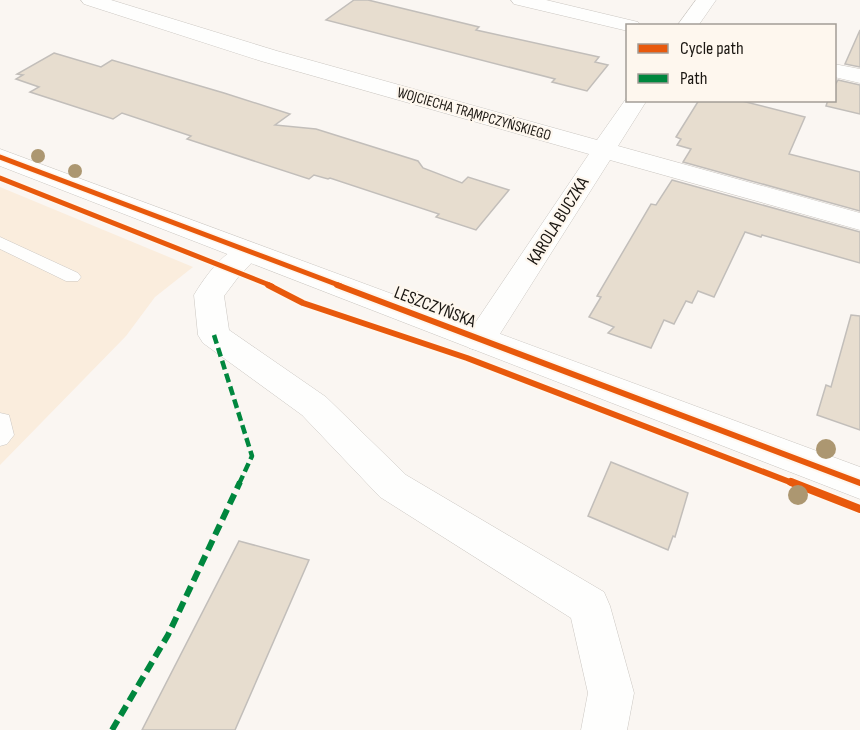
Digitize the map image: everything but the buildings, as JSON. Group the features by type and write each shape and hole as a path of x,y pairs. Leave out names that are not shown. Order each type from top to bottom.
{"street":[{"name":"WOJCIECHA TRĄMPCZYŃSKIEGO","path":"91,0 269,56 860,222"},
{"path":"521,0 626,25"},
{"path":"688,24 706,0"},
{"path":"836,70 860,76"},
{"name":"KAROLA BUCZKA","path":"480,340 635,102"},
{"name":"LESZCZYŃSKA","path":"0,157 860,483"},
{"path":"248,252 229,269 209,295 214,335 314,406 393,486 589,606 611,693 604,730"}],"lane":[{"path":"0,242 72,277"},
{"path":"0,421 2,421 3,435 0,438"}],"shaded area":[{"path":"0,187 193,267 155,297 126,336 0,465"}],"marked path":[{"path":"112,730 168,635 252,456 214,335"}],"cycle path":[{"path":"0,157 860,483"},
{"path":"0,178 272,286 303,303 467,358 860,509"}]}
